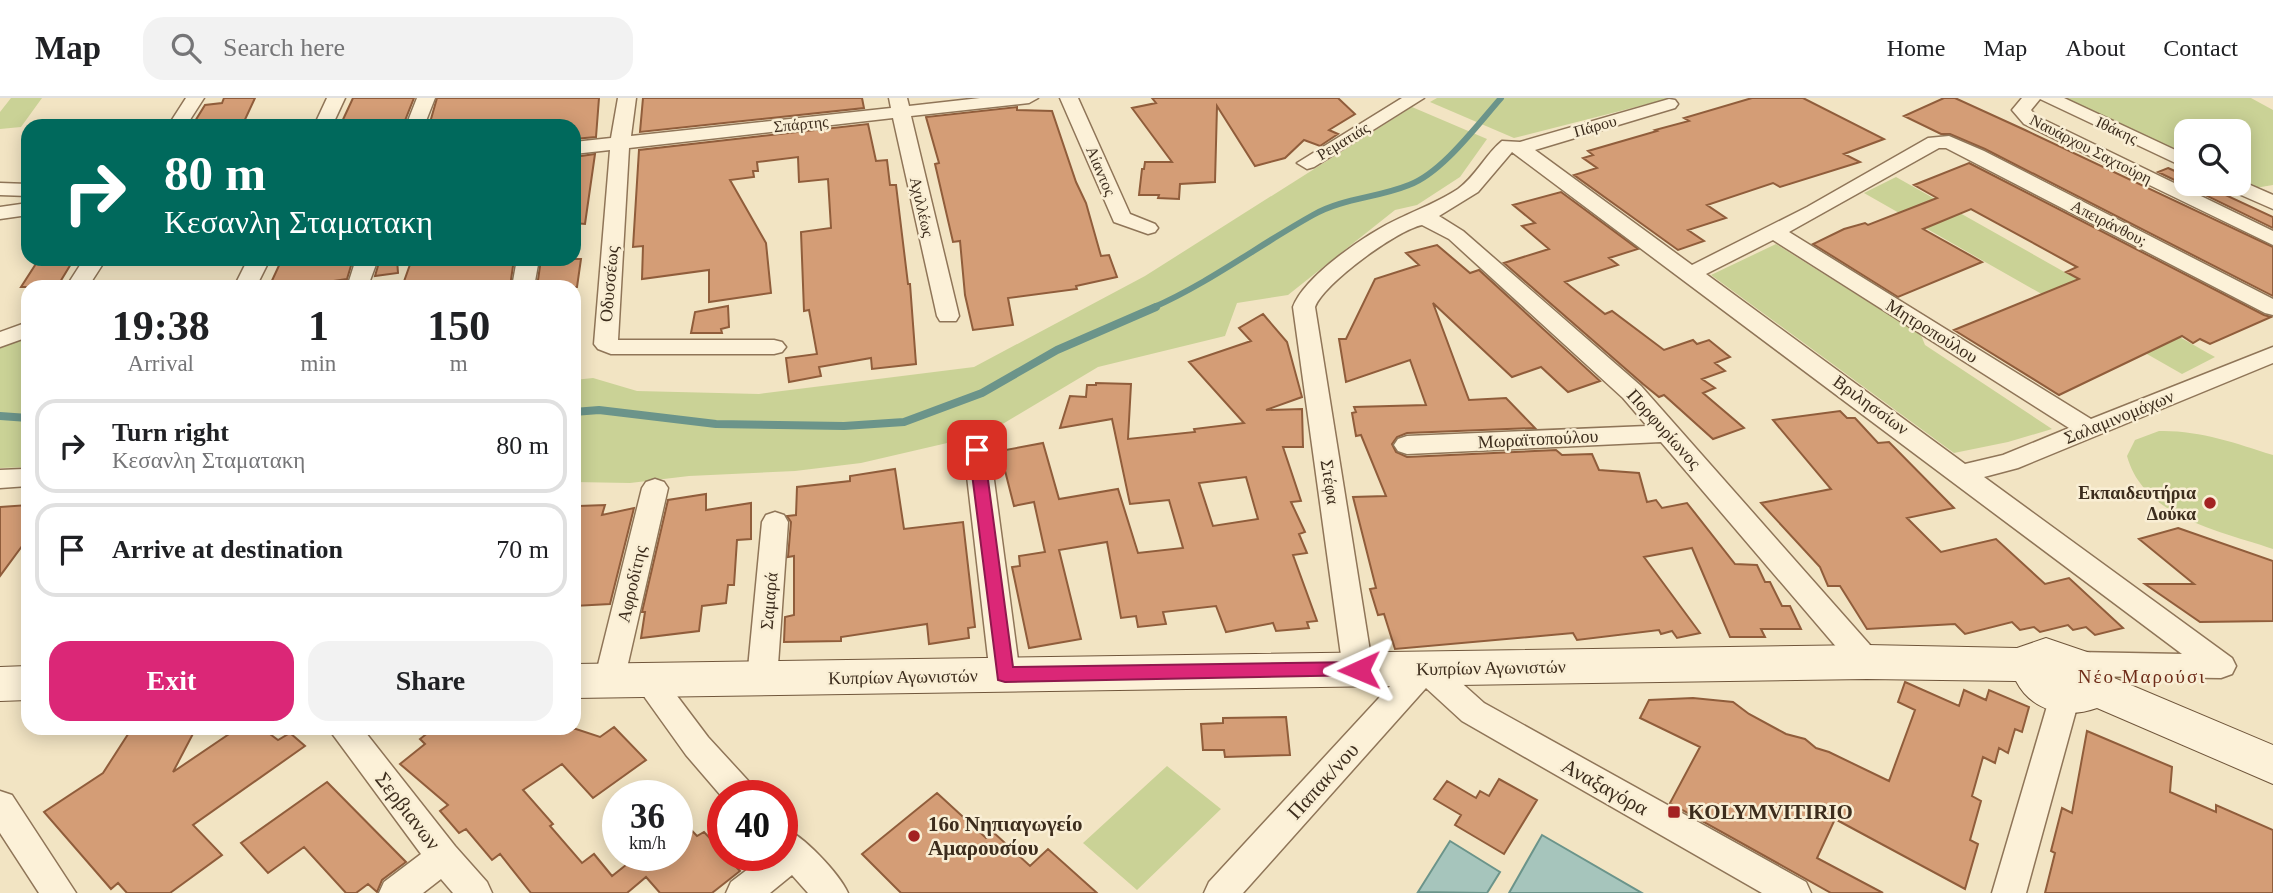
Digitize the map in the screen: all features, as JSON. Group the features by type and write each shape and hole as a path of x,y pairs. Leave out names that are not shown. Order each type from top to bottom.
{"street":[{"path":"181,119 194,98"},
{"path":"326,119 336,98"},
{"path":"418,119 426,98"},
{"name":"Οδυσσέως","path":"627,98 620,144 606,344 611,347 774,347"},
{"name":"Σπάρτης","path":"581,147 899,106 1029,98"},
{"name":"Αίαντος","path":"1069,98 1121,218 1148,228"},
{"name":"Ρεματιάς","path":"1307,163 1415,98"},
{"name":"Ιθάκης","path":"2049,98 2174,156"},
{"name":"Πάρου","path":"1429,220 1431,211 1469,189 1497,154 1509,145 1520,148 1669,104"},
{"name":"Αχιλλέως","path":"899,106 948,316"},
{"name":"Ναυάρχου Σαχτούρη","path":"2027,106 2038,125 2273,239"},
{"path":"1692,273 1774,232 1935,142 1943,142"},
{"name":"Απειράνθου;","path":"1943,142 1977,155 2273,308"},
{"name":"Βριλησσίων","path":"1520,148 2221,666"},
{"path":"0,189 21,190"},
{"path":"0,213 21,210"},
{"name":"Στέφα","path":"1359,670 1304,307 1309,295 1400,225 1429,220"},
{"name":"Πορφυρίωνος","path":"1429,220 1456,235 1632,392 1867,662"},
{"name":"Μητροπούλου","path":"1774,232 2090,430"},
{"path":"0,340 21,332"},
{"name":"Σαλαμινομάχων","path":"1963,473 2009,462 2273,354"},
{"name":"Μωραϊτοπούλου","path":"1408,445 1668,433"},
{"path":"977,450 1005,675"},
{"name":"Αφροδίτης","path":"610,681 655,488"},
{"name":"Σαμαρά","path":"762,679 775,522"},
{"name":"Κυπρίων Αγωνιστών","path":"610,681 1867,662 2030,665 2032,659 2046,654 2077,682 2273,765"},
{"name":"Κυπρίων Αγωνιστών","path":"2077,682 2221,666"},
{"name":"Παπακ/νου","path":"1221,893 1425,669"},
{"name":"Αναξαγόρα","path":"1425,669 1473,712 1794,893"},
{"path":"610,681 697,746 727,780"},
{"path":"2009,893 2077,682"},
{"path":"0,684 21,683"},
{"name":"Σερβιανων","path":"349,735 443,857 475,893"},
{"path":"0,805 59,893"},
{"path":"396,893 443,857"},
{"path":"798,859 831,893"},
{"path":"743,893 765,871"}],"green space":[{"path":"11,98 42,98 27,119 21,119 21,127 0,129 0,112"},
{"path":"1437,98 1671,98 1514,138 1430,102"},
{"path":"2063,98 2251,98 2273,110 2273,185 2251,186 2251,119 2174,119 2174,149"},
{"path":"1412,107 1487,139 1460,177 1417,205 1395,210 1288,295 1237,303 1225,336 1098,367 986,434 861,463 795,471 689,476 630,483 581,482 581,379 593,378 637,391 759,394 974,367 1145,276"},
{"path":"1896,177 2215,357 2182,374 1864,193"},
{"path":"1776,244 1921,335 1925,345 2052,429 2008,442 1954,453 1711,275"},
{"path":"21,336 21,467 0,468 0,344"},
{"path":"2159,431 2203,435 2273,455 2273,549 2187,519 2150,494 2136,477 2127,456 2135,440"},
{"path":"1167,766 1221,809 1137,890 1083,843"}],"water":[{"path":"1542,835 1642,893 1509,893"},
{"path":"1450,841 1500,872 1487,893 1418,892"}],"building":[{"path":"224,98 255,98 245,119 196,119 205,105 222,103"},
{"path":"353,98 414,98 406,119 343,119"},
{"path":"437,98 599,98 596,137 581,138 581,119 431,119"},
{"path":"643,98 862,98 864,108 640,132"},
{"path":"1152,98 1338,98 1355,114 1329,130 1338,134 1320,146 1304,140 1285,158 1255,166 1217,106 1215,182 1180,184 1179,199 1158,198 1159,195 1139,195 1142,169 1145,162 1172,162 1132,108 1156,103"},
{"path":"1752,98 1803,98 1884,139 1844,154 1860,162 1780,187 1773,183 1707,205 1726,218 1688,230 1704,241 1678,250 1574,175 1597,168 1583,158 1593,155 1588,151 1689,121 1684,118"},
{"path":"1944,98 1955,98 2273,247 2273,296 1985,149 1950,134 1941,134 1904,116"},
{"path":"1017,107 1017,110 1052,111 1076,182 1086,203 1101,256 1109,255 1117,277 1076,286 1077,289 1008,298 1013,325 973,330 965,295 960,241 953,242 935,164 939,163 926,117"},
{"path":"868,124 876,161 887,160 890,185 896,185 910,284 916,364 872,369 871,358 819,367 821,376 789,382 786,358 817,354 809,310 804,311 801,232 831,228 828,179 799,182 798,157 757,162 758,171 753,171 754,177 730,180 766,243 771,293 709,302 709,270 642,279 643,246 633,247 639,150"},
{"path":"595,154 585,224 581,224 581,156"},
{"path":"1969,163 2271,317 2210,344 2200,339 2193,343 2182,336 2059,395 1954,330 2079,279 2066,272 2077,267 1971,209 1923,229 1982,262 1898,297 1813,244 1844,229 1865,223 1868,225 1937,198 1914,185"},
{"path":"2168,168 2174,171 2174,180 2158,172"},
{"path":"1561,192 1638,249 1609,258 1618,265 1565,282 1605,314 1612,311 1664,350 1693,340 1697,344 1709,340 1730,357 1715,363 1725,371 1702,379 1715,388 1703,393 1744,428 1713,439 1664,395 1659,397 1643,384 1504,263 1549,249 1522,226 1535,223 1513,205"},
{"path":"2207,196 2228,196 2273,217 2273,228"},
{"path":"1437,245 1470,273 1479,270 1600,381 1568,392 1541,367 1512,377 1433,303 1469,400 1506,398 1535,428 1407,433 1397,437 1392,444 1396,452 1407,457 1556,450 1562,455 1592,454 1599,470 1639,473 1647,502 1656,500 1662,508 1687,503 1735,564 1757,565 1765,582 1770,582 1782,606 1790,606 1801,629 1761,629 1765,637 1730,637 1692,548 1644,557 1700,633 1677,638 1672,631 1661,634 1659,630 1577,640 1573,633 1395,649 1384,614 1378,615 1370,589 1376,588 1353,497 1386,496 1361,435 1356,436 1352,413 1356,412 1354,407 1426,405 1410,360 1346,382 1339,339 1346,339 1375,279 1419,265 1406,253"},
{"path":"34,266 70,266 61,280 26,280"},
{"path":"279,266 351,266 347,279 272,280"},
{"path":"378,266 398,266 398,273 375,276"},
{"path":"410,266 513,266 511,280 404,280"},
{"path":"540,266 580,266 578,280 538,280"},
{"path":"728,306 729,327 721,329 722,333 691,333 695,312"},
{"path":"1263,314 1287,342 1302,397 1266,410 1302,409 1303,447 1283,447 1301,501 1291,502 1305,532 1299,534 1307,553 1293,555 1317,621 1307,622 1309,628 1276,631 1273,623 1226,632 1216,606 1163,612 1166,624 1138,627 1136,616 1121,618 1107,542 1059,550 1081,639 1029,648 1012,567 1020,566 1019,556 1045,552 1034,502 1014,506 1000,451 1043,443 1059,499 1118,489 1138,553 1183,548 1169,500 1130,504 1112,419 1060,428 1070,396 1086,397 1087,385 1096,383 1131,384 1128,439 1195,432 1194,429 1244,423 1189,362 1251,341 1239,328","holes":["1246,477 1258,519 1213,526 1199,483"]},
{"path":"1840,411 1847,418 1855,418 1878,443 1889,442 1954,508 1907,518 1941,552 1996,539 2045,584 2069,578 2123,628 2095,635 2086,627 2073,630 2068,625 2040,632 2034,627 2020,630 2012,622 1965,634 1955,624 1867,629 1840,586 1828,586 1820,567 1761,503 1831,489 1773,420"},
{"path":"895,469 904,529 963,522 975,627 968,628 969,638 929,644 927,624 841,637 841,641 784,642 785,617 794,615 794,556 788,557 791,522 787,516 796,515 797,487 850,481 850,476"},
{"path":"706,494 706,510 751,503 751,539 737,540 734,585 728,585 726,603 702,606 699,631 641,638 645,612 642,612 668,500"},
{"path":"605,505 602,515 634,508 610,604 581,606 581,506"},
{"path":"21,506 21,548 0,576 0,507"},
{"path":"2178,528 2273,561 2273,621 2200,622 2145,584 2194,584 2139,539"},
{"path":"1905,682 1959,706 1964,690 1986,700 1989,690 2029,707 2022,732 2015,729 2008,753 1999,748 1995,763 1983,757 1972,796 1981,801 1970,840 1978,844 1965,889 1835,819 1817,858 1883,893 1831,893 1670,803 1700,747 1640,718 1649,700 1693,698 1733,702 1786,734 1805,739 1816,748 1889,781 1915,710 1898,702"},
{"path":"1286,717 1290,755 1225,757 1224,750 1203,750 1201,724 1223,723 1223,718"},
{"path":"614,727 646,760 618,780 602,780 602,792 593,798 562,764 523,790 582,863 594,854 602,864 602,871 608,871 612,876 618,871 693,871 693,832 697,836 704,832 707,835 707,871 740,871 712,893 660,893 646,877 627,893 531,893 500,854 492,860 466,829 459,833 440,811 448,805 400,764 425,744 420,739 425,735 581,735 581,731 600,737"},
{"path":"2087,731 2172,767 2170,792 2216,812 2216,805 2273,830 2273,893 2045,893 2055,853 2051,851 2062,808 2072,813"},
{"path":"127,735 192,735 173,772 228,735 271,735 278,740 292,735 305,746 193,825 222,855 170,893 127,893 118,883 111,889 44,812 103,773"},
{"path":"1499,779 1537,800 1504,854 1455,825 1461,815 1434,799 1447,781 1476,798 1480,791 1489,796"},
{"path":"327,782 406,862 382,880 377,892 368,884 356,893 346,893 304,847 268,873 241,843"},
{"path":"937,793 986,838 993,832 1030,866 1048,849 1097,893 901,893 862,854"}],"waterway":[{"path":"1152,308 1194,287 1324,209 1397,189 1421,179 1459,147 1501,98"},
{"path":"581,411 599,410 716,424 844,426 904,422 982,393 1057,350 1156,307"},
{"path":"0,416 21,418"}],"place":[{"name":"Εκπαιδευτήρια Δούκα","path":"2210,503"},
{"name":"KOLYMVITIRIO","path":"1674,812"},
{"name":"16ο Νηπιαγωγείο Αμαρουσίου","path":"914,836"}],"district":[{"name":"Νέο Μαρούσι","path":"2142,676"}],"route":[{"path":"977,450 1005,675 1359,670"}]}
